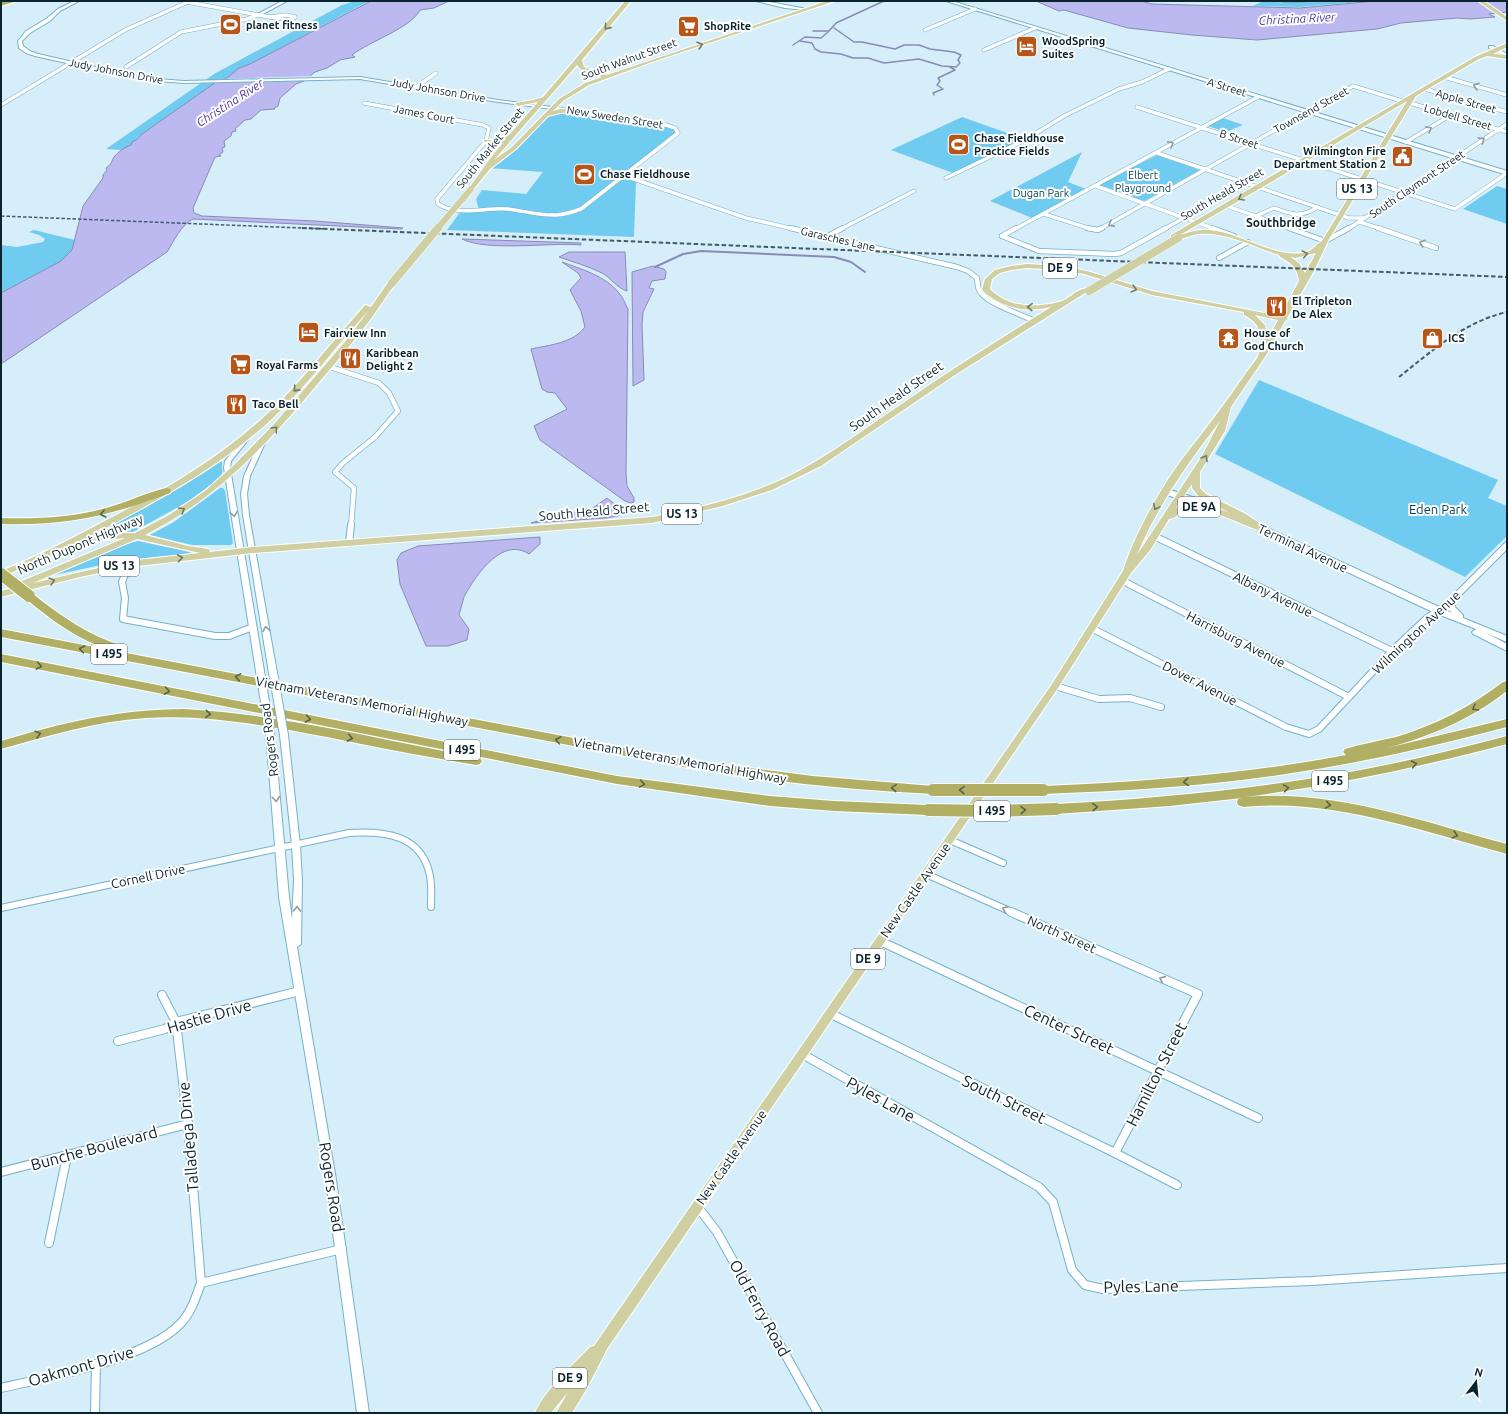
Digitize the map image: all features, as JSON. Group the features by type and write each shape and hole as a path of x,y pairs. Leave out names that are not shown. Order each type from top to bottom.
{"highway":[{"path":"1,4 14,1"},
{"path":"1,521 37,522 77,519 118,510 166,491"},
{"path":"4,573 29,596 69,626 101,643 217,673"},
{"name":"Vietnam Veterans Memorial Highway","path":"1,633 694,765 798,780 933,790 1043,790 1153,785 1225,779 1299,769 1368,756 1458,736 1507,722"},
{"name":"Vietnam Veterans Memorial Highway","path":"1,658 617,780 762,800 834,806 994,811 1150,804 1268,791 1356,776 1427,762 1507,740"},
{"path":"1225,779 1357,751 1415,735 1463,715 1480,705 1507,685"},
{"path":"1,745 93,720 144,714 192,713 248,719 558,776 617,780"},
{"path":"1150,804 1217,804 1265,800 1314,803 1372,813 1507,848"}],"main road":[{"name":"South Market Street","path":"166,491 210,464 250,433 296,390 318,362 392,283 488,168 490,161 540,106 628,1"},
{"name":"South Walnut Street","path":"488,168 514,148 552,108 568,95 586,84 830,1"},
{"path":"1481,1 1507,19"},
{"path":"1486,1 1507,15"},
{"name":"South Heald Street","path":"1,593 129,564 253,550 652,520 718,505 785,482 814,467 975,358 1068,300 1176,237 1195,223 1227,206 1402,101 1477,58 1491,47 1506,42"},
{"name":"South Heald Street","path":"1477,58 1498,50 1506,42"},
{"path":"1491,47 1507,55"},
{"path":"1477,58 1490,55 1507,55"},
{"path":"579,60 582,68 606,76"},
{"path":"568,95 565,103 569,108 577,111"},
{"name":"New Castle Avenue","path":"1126,576 1133,554 1165,491 1188,457 1227,407 1284,319 1303,281 1312,269 1325,241 1413,96"},
{"path":"518,104 534,102 547,97"},
{"path":"518,104 528,108 531,115"},
{"path":"545,116 560,111 577,111"},
{"path":"1383,113 1397,113 1398,120"},
{"path":"486,141 499,142 512,136"},
{"name":"South Heald Street","path":"1176,237 1190,233 1203,232 1222,233 1235,236"},
{"name":"US 13","path":"1235,236 1280,253 1298,255 1312,252 1325,241"},
{"path":"1251,243 1292,261 1300,268 1303,281"},
{"name":"DE 9","path":"1068,300 1045,307 1031,308 1018,306 994,297 986,289 986,281 992,274 1012,267 1067,269 1090,273 1127,287 1151,293 1230,307 1251,315 1262,323 1264,333 1262,354"},
{"name":"South Market Street","path":"228,477 263,441 329,366 353,337 384,292"},
{"path":"1230,307 1284,319"},
{"name":"New Castle Avenue","path":"563,1413 584,1380 602,1344 950,840 1093,629 1126,576 1139,560 1180,495 1196,473 1219,434 1227,416 1227,407"},
{"path":"1196,473 1196,488 1203,496 1243,516 1262,530"},
{"name":"North Dupont Highway","path":"1,593 136,536 191,505 228,477"},
{"name":"North Dupont Highway","path":"4,573 77,539 166,491"},
{"name":"Terminal Avenue","path":"1165,491 1180,495 1250,524 1438,611 1507,639"},
{"name":"DE 9A","path":"1155,535 1175,511 1186,507 1201,508 1250,524"},
{"name":"South Heald Street","path":"4,573 79,544 98,538 118,536 136,536 198,550 240,552"},
{"path":"1451,600 1451,608 1460,617 1507,639"},
{"name":"Terminal Avenue","path":"1438,611 1507,648"},
{"name":"New Castle Avenue","path":"542,1413 559,1391 602,1344"}],"street":[{"name":"Judy Johnson Drive","path":"77,1 59,10 48,20 28,32 22,38 20,43 23,48 30,53 151,80 199,82 360,78 518,104 552,108"},
{"path":"126,67 181,32 247,19 285,1"},
{"path":"758,1 786,7 805,9"},
{"name":"A Street","path":"948,1 1507,173"},
{"path":"1284,1 1304,1"},
{"path":"1,105 125,30 189,2 258,15 269,17 286,20 295,18 287,15 269,17"},
{"path":"925,30 975,9"},
{"path":"984,50 1035,28"},
{"path":"946,178 1025,140 1070,113 1118,90 1142,82 1168,69"},
{"path":"416,86 436,73"},
{"path":"1444,77 1507,95"},
{"name":"Townsend Street","path":"1044,214 1078,227 1098,230 1353,86 1402,101"},
{"name":"Apple Street","path":"1425,89 1507,112"},
{"path":"1184,218 1121,253 1115,254 1039,251 1002,236 1258,97"},
{"name":"James Court","path":"364,103 484,125"},
{"name":"Lobdell Street","path":"1410,103 1507,132"},
{"name":"B Street","path":"1137,107 1455,209 1507,173"},
{"name":"New Sweden Street","path":"552,108 666,125 677,130 678,133 673,138 625,176"},
{"path":"1406,142 1451,116"},
{"name":"South Claymont Street","path":"1325,241 1335,237 1360,222 1507,124"},
{"name":"South Market Street","path":"484,125 489,129 486,141 437,199 438,204 447,209 513,210 556,215 572,213 581,209 625,176"},
{"path":"1157,153 1341,215 1351,218 1366,218"},
{"name":"Garasches Lane","path":"625,176 735,215 957,266 968,271 977,278 978,289 981,295 1035,321"},
{"path":"1096,186 1195,223 1235,236"},
{"path":"828,236 914,191"},
{"path":"1227,206 1325,241"},
{"path":"1256,216 1274,208 1291,214 1306,214 1318,207"},
{"path":"1360,222 1436,248"},
{"path":"1219,258 1251,243"},
{"path":"318,362 374,380 383,385 390,394 398,411 375,437 342,463 335,472 354,488 348,543"},
{"name":"Rogers Road","path":"250,433 228,461 228,477 270,733 284,897 296,961 342,1249 363,1413"},
{"name":"Rogers Road","path":"263,441 247,476 244,494 246,515 284,735 296,845 298,881 296,961"},
{"name":"Albany Avenue","path":"1155,535 1392,651"},
{"name":"Wilmington Avenue","path":"1309,734 1319,729 1392,651 1427,618 1451,600 1507,545"},
{"path":"129,564 122,582 125,598 123,619 215,636 229,636 252,627"},
{"name":"Harrisburg Avenue","path":"1126,576 1348,697"},
{"name":"Dover Avenue","path":"1093,629 1286,727 1309,734"},
{"path":"1055,686 1099,699 1130,698 1161,707"},
{"name":"Cornell Drive","path":"1,908 350,833 371,831 395,835 410,842 424,856 430,871 432,886 431,907"},
{"path":"950,840 1003,863"},
{"name":"North Street","path":"926,874 1198,994"},
{"name":"Center Street","path":"880,940 1258,1118"},
{"name":"Hastie Drive","path":"118,1042 165,1029 176,1022 300,991"},
{"name":"Talladega Drive","path":"162,994 176,1022 188,1124 201,1283"},
{"name":"Hamilton Street","path":"1115,1153 1198,994"},
{"name":"South Street","path":"830,1014 1115,1153 1177,1185"},
{"name":"Pyles Lane","path":"802,1054 1039,1187 1053,1202 1072,1270 1085,1285 1103,1289 1312,1281 1507,1268"},
{"name":"Bunche Boulevard","path":"1,1172 188,1124"},
{"path":"49,1243 67,1156"},
{"name":"Old Ferry Road","path":"696,1206 717,1232 818,1413"},
{"path":"201,1283 342,1249"},
{"name":"Oakmont Drive","path":"1,1388 96,1364 144,1348 161,1339 180,1324 194,1302 201,1283"},
{"path":"96,1364 96,1413"}],"green space":[{"path":"355,1 369,1 250,64 239,68 227,78 219,80 142,134 131,145 122,150 106,149 214,74 342,5"},
{"path":"1263,1 1293,3 1307,1 1374,1 1299,7 1253,6"},
{"name":"Chase Fieldhouse","path":"564,111 673,127 678,132 625,176 636,182 634,237 447,230 461,211 479,210 476,199 482,190 526,194 543,172 488,168 509,152 545,116"},
{"name":"Chase Fieldhouse Practice Fields","path":"962,117 1024,139 953,173 891,150"},
{"path":"1223,118 1243,125 1226,132 1208,126"},
{"name":"Dugan Park","path":"1082,152 1068,182 1086,189 1032,218 990,201"},
{"name":"Elbert Playground","path":"1157,155 1200,170 1144,201 1099,185"},
{"path":"1497,186 1507,189 1507,224 1463,209"},
{"path":"34,230 75,240 72,250 61,261 1,293 1,245 17,247 43,242 45,239 39,235 29,232"},
{"name":"Eden Park","path":"1259,380 1498,480 1488,498 1507,506 1507,536 1465,577 1215,454"},
{"path":"222,461 222,476 189,501 131,533 121,533 87,539 87,536 150,505"},
{"path":"220,488 223,488 225,491 233,543 231,545 192,545 150,535 174,522"},
{"path":"138,541 190,552 189,554 125,560 49,576 129,543"}],"water":[{"name":"Christina River","path":"371,1 449,1 434,8 420,10 408,23 352,55 355,57 340,60 327,68 315,72 304,81 296,84 280,98 278,106 274,108 275,109 261,110 251,119 245,120 235,129 236,131 232,132 231,136 224,141 225,147 222,148 223,152 219,155 221,156 215,157 193,208 194,213 202,216 315,221 403,228 193,219 181,229 167,252 1,364 1,293 61,261 72,250 83,206 103,178 103,175 107,170 106,168 118,153 131,145 132,142 138,139 142,134 219,80 227,78 239,68 250,64"},
{"name":"Christina River","path":"1036,1 1141,1 1152,4 1300,8 1376,1 1507,1 1507,12 1489,14 1495,17 1470,19 1457,18 1401,23 1377,29 1257,40 1128,28 1064,10 1059,11"},
{"path":"462,239 581,243 581,245 503,246 473,243"},
{"path":"569,252 625,252 627,291 620,288 602,273 559,257"},
{"path":"562,262 585,270 607,282 614,287 628,309 626,473 627,486 634,498 634,502 631,503 625,501 540,440 534,426 567,409 555,393 547,392 542,389 531,349 568,340 574,337 585,327 581,311 570,290 581,278 578,273"},
{"path":"653,266 664,269 666,272 665,279 652,281 649,288 654,289 643,312 644,380 633,386 632,272"},
{"path":"607,498 625,512 618,516 606,518 531,523 564,513 578,513 590,510"},
{"path":"540,537 540,544 529,554 519,550 509,550 499,554 482,569 464,597 459,615 469,629 467,640 448,646 426,646 400,584 397,560 401,553 418,546"}],"pier":[{"path":"313,76 309,80 213,82 218,79"}],"waterway":[{"path":"813,31 829,31 836,23 884,1"},
{"path":"800,41 812,43 815,49 821,52 841,54 853,58 868,58 884,63 919,59 942,66 956,67 960,63 958,60 961,55 954,52 930,49 919,45 904,45 895,49 862,42 854,42 834,28"},
{"path":"793,45 805,37 821,38 828,32"},
{"path":"934,95 933,93 943,89 937,85 940,81 938,78 955,70 950,67"},
{"path":"655,267 683,254 701,251 834,257 851,262 865,272"}],"railway":[{"path":"1,216 306,228"},
{"path":"306,228 327,229"},
{"path":"306,228 1507,277"},
{"path":"1399,377 1437,347 1463,330 1491,317 1507,312"}],"place":[{"name":"planet fitness","path":"231,25"},
{"name":"ShopRite","path":"688,26"},
{"name":"WoodSpring Suites","path":"1026,47"},
{"name":"Chase Fieldhouse Practice Fields","path":"958,144"},
{"name":"Wilmington Fire Department Station 2","path":"1402,157"},
{"name":"Chase Fieldhouse","path":"584,174"},
{"name":"El Tripleton De Alex","path":"1276,307"},
{"name":"Fairview Inn","path":"308,333"},
{"name":"ICS","path":"1433,338"},
{"name":"House of God Church","path":"1228,339"},
{"name":"Karibbean Delight 2","path":"350,359"},
{"name":"Royal Farms","path":"240,365"},
{"name":"Taco Bell","path":"236,404"}],"district":[{"name":"Southbridge","path":"1281,223"}]}
